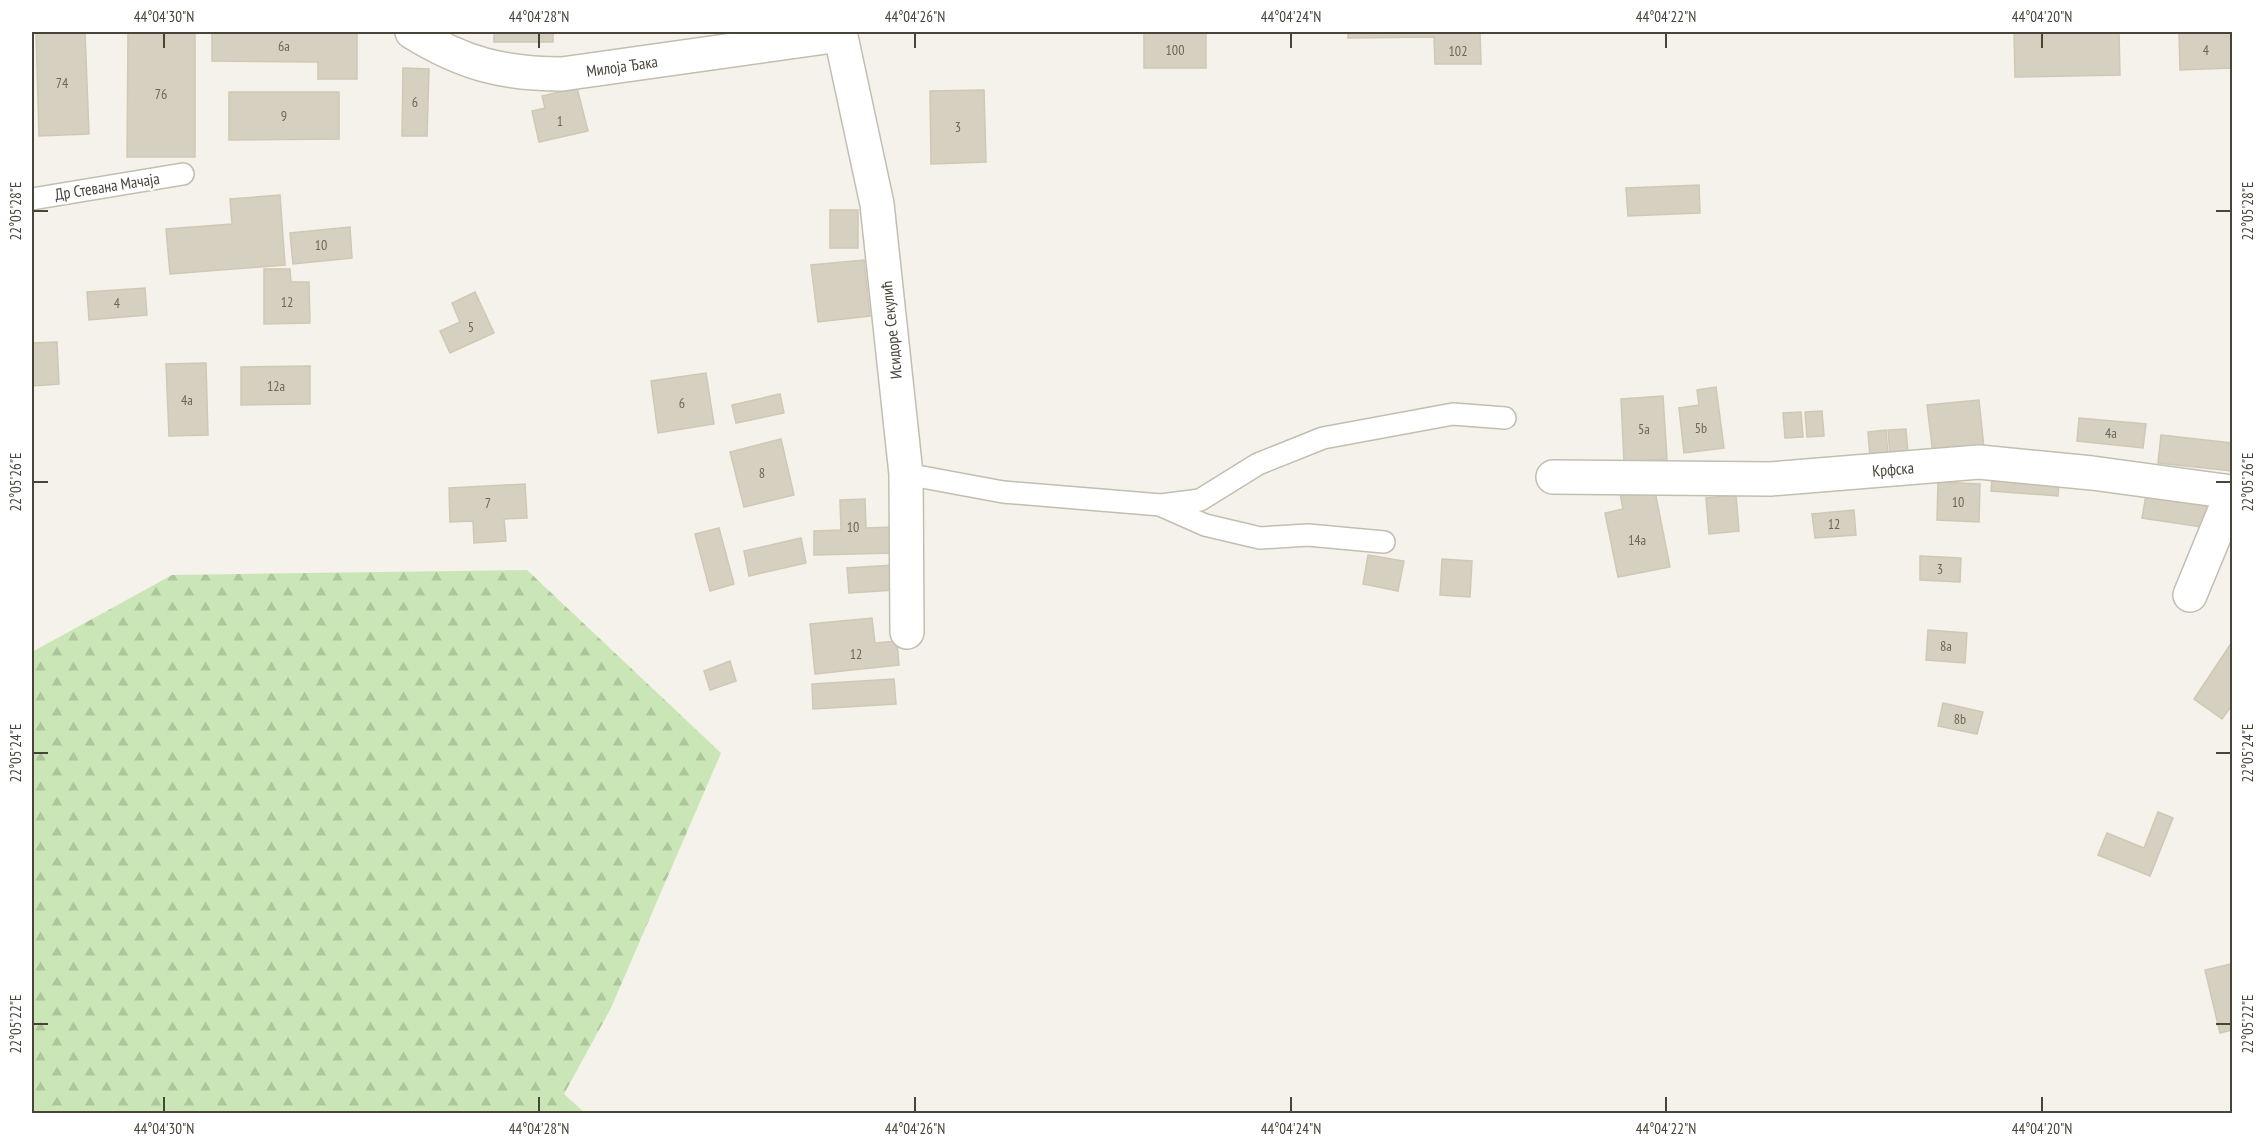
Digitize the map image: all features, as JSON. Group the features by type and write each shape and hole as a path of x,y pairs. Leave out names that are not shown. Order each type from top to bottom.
{"street":[{"name":"Милоја Ђака","path":"412,32 470,61 490,68 530,74 562,74 840,33"},
{"name":"Исидоре Секулић","path":"840,33 877,204 906,474 907,632"},
{"name":"Крфска","path":"1553,477 1770,479 1979,462 2092,473 2232,493"},
{"path":"2190,594 2232,493"}],"lane":[{"name":"Др Стевана Мачаја","path":"32,199 183,174"},
{"path":"906,474 1003,492 1161,505 1200,500 1258,464 1323,438 1452,414 1505,418"},
{"path":"1161,505 1205,525 1260,538 1308,535 1384,542"}],"green space":[{"path":"527,570 721,753 611,1008 564,1094 585,1113 32,1113 32,652 172,575"}],"building":[{"path":"36,32 85,32 89,134 39,136"},
{"path":"128,32 195,32 195,157 127,157"},
{"path":"212,32 357,32 357,79 318,79 318,62 212,61"},
{"path":"494,32 553,32 553,42 494,42"},
{"path":"1144,32 1206,32 1206,68 1144,68"},
{"path":"1348,32 1480,32 1481,64 1435,64 1434,37 1348,38"},
{"path":"2014,32 2119,32 2120,75 2015,77"},
{"path":"2179,32 2232,32 2232,68 2180,70"},
{"path":"403,68 429,69 427,136 402,136"},
{"path":"577,88 588,131 539,142 532,111 545,108 542,96"},
{"path":"984,90 986,162 931,164 930,91"},
{"path":"229,92 339,92 339,139 229,140"},
{"path":"1699,185 1700,213 1628,216 1626,188"},
{"path":"280,195 285,265 170,274 166,229 232,224 230,199"},
{"path":"830,210 858,210 858,248 830,248"},
{"path":"350,227 352,258 293,264 290,233"},
{"path":"864,260 870,316 818,322 811,265"},
{"path":"264,269 290,269 291,282 309,282 310,323 264,324"},
{"path":"145,288 147,315 89,320 87,292"},
{"path":"475,292 494,333 450,353 440,331 460,322 452,303"},
{"path":"57,342 59,384 32,386 32,343"},
{"path":"206,363 208,435 169,436 166,364"},
{"path":"310,366 310,404 241,405 241,367"},
{"path":"706,373 714,424 658,433 651,381"},
{"path":"1716,387 1724,448 1684,453 1679,408 1699,405 1697,390"},
{"path":"780,394 784,413 736,423 732,405"},
{"path":"1663,396 1667,459 1624,462 1621,399"},
{"path":"1979,400 1984,448 1933,454 1927,405"},
{"path":"1822,411 1824,436 1807,437 1805,412"},
{"path":"1801,412 1803,437 1785,438 1783,413"},
{"path":"2079,418 2146,424 2143,448 2077,441"},
{"path":"1906,429 1908,454 1890,455 1888,430"},
{"path":"1886,430 1888,455 1870,457 1868,432"},
{"path":"2161,435 2232,443 2232,471 2158,463"},
{"path":"781,439 794,495 744,507 730,452"},
{"path":"1993,468 2060,472 2058,496 1991,491"},
{"path":"1938,482 1980,484 1979,522 1937,520"},
{"path":"525,484 527,518 504,519 506,541 474,543 473,521 450,522 449,488"},
{"path":"1654,486 1670,567 1618,577 1605,513 1623,509 1620,493"},
{"path":"1736,495 1739,531 1709,534 1706,498"},
{"path":"2146,495 2212,505 2208,528 2142,518"},
{"path":"865,499 866,528 893,527 893,553 814,555 814,531 841,530 840,500"},
{"path":"1854,510 1856,535 1815,538 1812,514"},
{"path":"719,528 734,584 710,591 695,534"},
{"path":"801,538 806,563 749,576 744,551"},
{"path":"1368,555 1404,561 1398,591 1363,584"},
{"path":"1920,556 1961,558 1960,582 1920,580"},
{"path":"1442,559 1472,561 1470,597 1440,595"},
{"path":"893,565 895,590 849,593 847,568"},
{"path":"872,618 875,643 897,641 899,665 815,674 810,624"},
{"path":"1928,630 1967,633 1965,663 1926,660"},
{"path":"2232,642 2232,709 2230,708 2222,719 2194,699"},
{"path":"730,661 736,681 710,690 704,671"},
{"path":"894,679 896,704 813,709 812,684"},
{"path":"1943,703 1983,712 1977,734 1938,726"},
{"path":"2158,812 2173,818 2150,876 2098,855 2107,833 2144,848"},
{"path":"2231,964 2232,1030 2220,1033 2205,970"}]}
